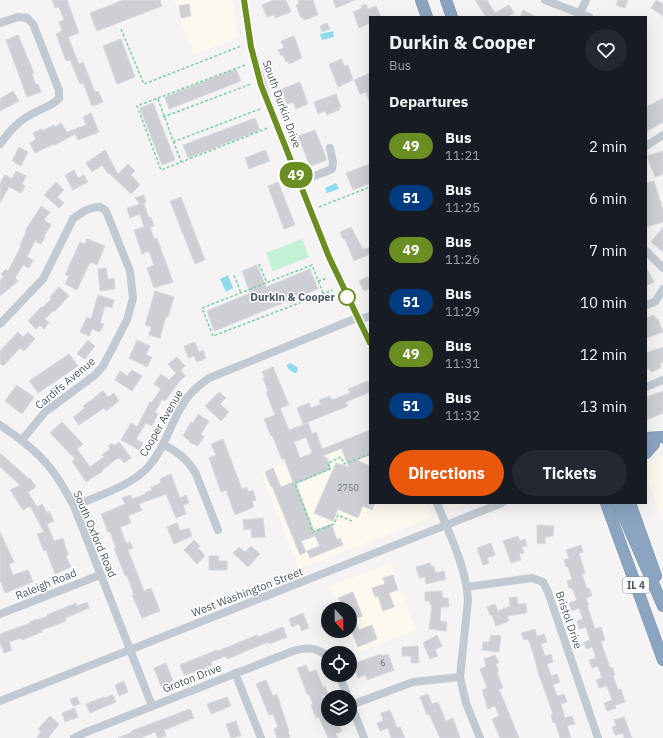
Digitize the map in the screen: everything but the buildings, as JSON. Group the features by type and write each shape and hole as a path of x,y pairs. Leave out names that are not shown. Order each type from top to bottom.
{"highway":[{"path":"421,0 427,16"},
{"path":"446,0 452,16"},
{"path":"647,452 654,441"},
{"path":"618,504 663,606"},
{"name":"IL 4","path":"630,504 663,593"},
{"path":"637,504 654,551 655,572"},
{"name":"IL 4","path":"606,505 663,660"}],"street":[{"name":"South Durkin Drive","path":"244,0 251,47 261,85 329,257 369,341"},
{"path":"545,0 588,16"},
{"path":"580,13 586,0"},
{"path":"0,24 28,14 62,100 22,119 0,144"},
{"path":"647,145 663,135"},
{"path":"299,182 332,170 333,162 330,148"},
{"name":"Cardifs Avenue","path":"0,324 44,279 61,242 74,219 81,212 102,204 130,271 133,298 127,320 103,366 95,375 45,412 22,440"},
{"path":"647,252 663,268"},
{"path":"647,305 655,302 663,289"},
{"name":"Cooper Avenue","path":"74,506 120,486 139,475 154,460 183,403 191,393 209,378 358,319 369,316"},
{"path":"647,387 663,380"},
{"name":"South Oxford Road","path":"0,425 22,440 42,459 51,469 74,506 152,706"},
{"path":"163,444 179,454 192,466 218,530"},
{"path":"437,504 461,562 467,587 468,600 460,677 466,703 480,738"},
{"name":"West Washington Street","path":"0,701 446,525 488,505"},
{"name":"Raleigh Road","path":"0,614 100,575"},
{"name":"Bristol Drive","path":"467,587 542,577 598,738"},
{"name":"Groton Drive","path":"74,738 292,651 310,648 321,652"},
{"path":"235,673 261,738"},
{"path":"357,700 413,682 460,677"},
{"path":"357,720 364,738"}],"path":[{"path":"121,29 144,84 241,46"},
{"path":"245,65 137,106 161,170 268,128"},
{"path":"164,117 251,84"},
{"path":"158,99 181,162"},
{"path":"173,142 260,109"},
{"path":"320,207 369,187"},
{"path":"259,264 266,283"},
{"path":"323,293 312,265 202,308 213,336 333,290"},
{"path":"234,275 241,293"},
{"path":"318,281 327,278"},
{"path":"352,521 338,515 334,524 314,532 295,484 330,469 328,463 341,457 344,464 369,454"}],"shaded area":[{"path":"173,0 233,0 238,38 194,55"},
{"path":"369,429 369,504 426,504 431,518 299,569 261,472"},
{"path":"663,455 663,522 647,478 647,462"},
{"path":"448,504 465,504 451,510"},
{"path":"390,563 416,630 357,653 357,646 354,646 351,638 357,638 357,602 336,602 330,586"}],"green space":[{"path":"302,239 309,257 273,271 266,253"}],"water":[{"path":"333,31 334,37 322,40 320,34"},
{"path":"336,183 339,189 327,193 325,188"},
{"path":"228,275 233,288 226,292 220,279"},
{"path":"290,363 297,367 298,370 296,373 291,372 288,368 287,365"}],"bus line":[{"name":"49","path":"244,0 252,55 261,85 329,257 369,341"}],"place":[{"name":"Durkin & Cooper","path":"347,297"}]}
